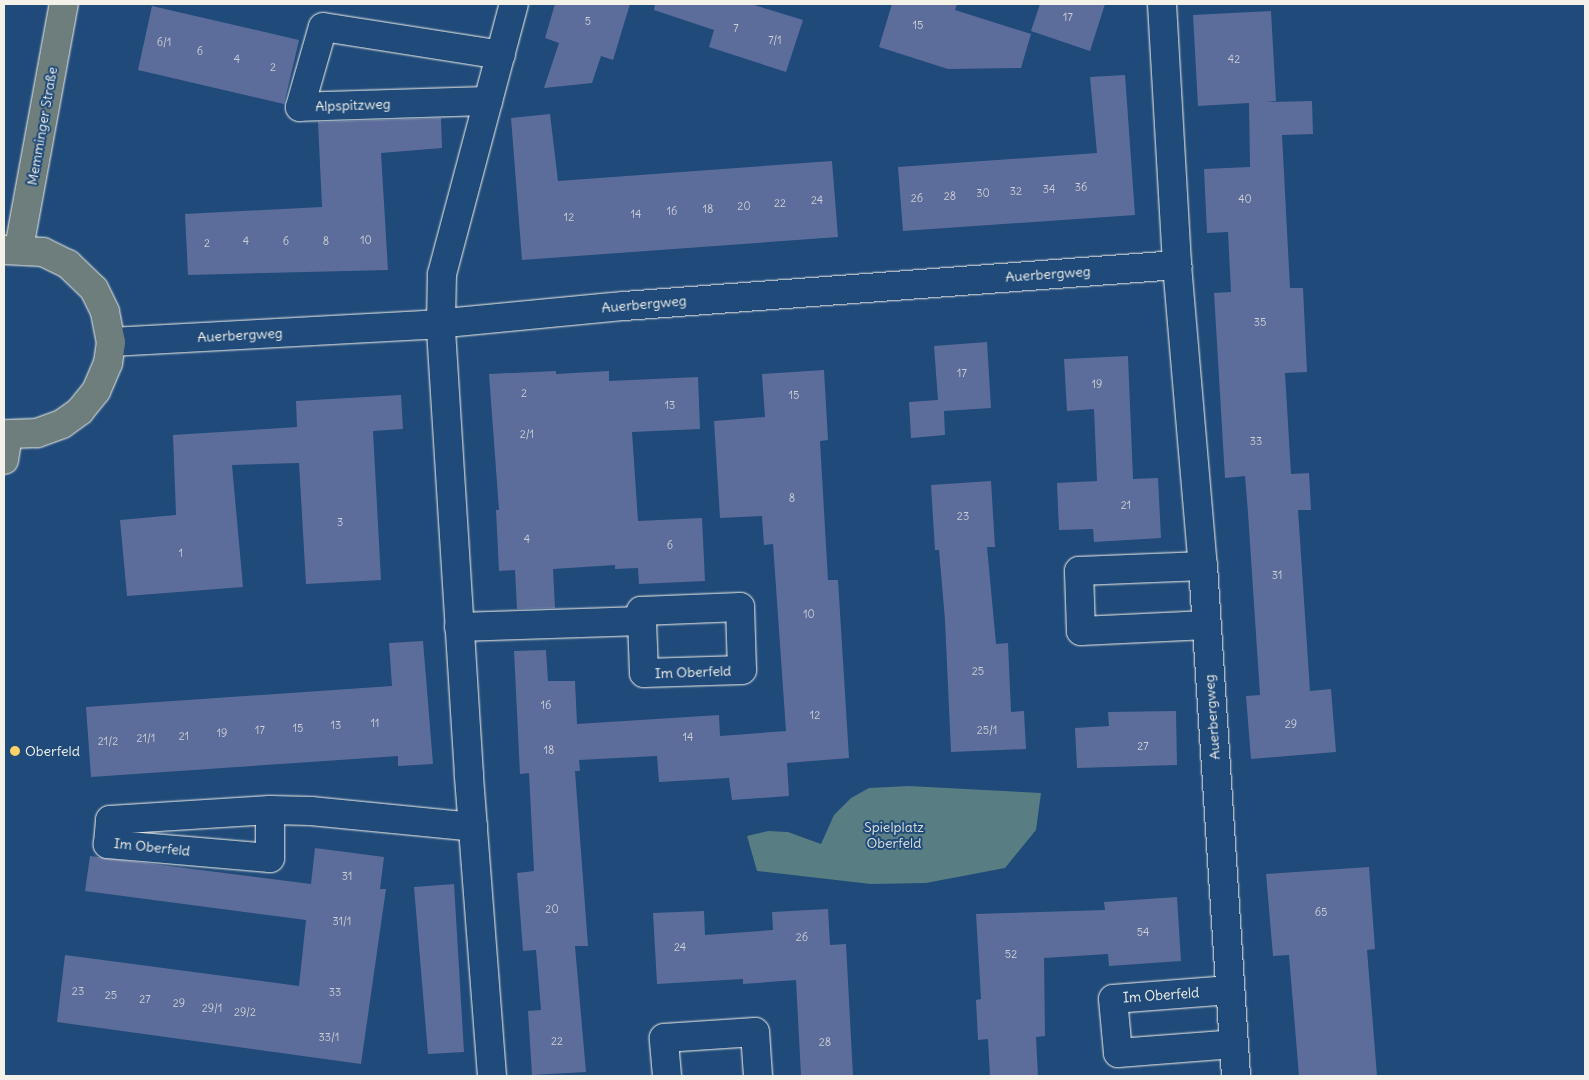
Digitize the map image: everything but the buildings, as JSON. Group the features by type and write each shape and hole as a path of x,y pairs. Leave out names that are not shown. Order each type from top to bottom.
{"main road":[{"name":"Memminger Straße","path":"5,443 62,424 80,411 96,391 108,363 111,342 105,312 94,289 68,264 43,252 12,249 64,4"}],"street":[{"path":"492,1076 459,627 441,324 442,274 514,4"},
{"name":"Auerbergweg","path":"1162,4 1177,265 1203,566 1230,990"},
{"name":"Alpspitzweg","path":"488,101 300,107 323,27 500,55"},
{"name":"Auerbergweg","path":"111,342 441,324 654,303 1177,265"},
{"path":"1203,566 1079,571 1081,631 1207,625"},
{"path":"459,627 642,621"},
{"name":"Im Oberfeld","path":"270,810 270,858 108,844 110,820 270,810 311,811 473,827"},
{"path":"1230,990 1236,1076"},
{"name":"Im Oberfeld","path":"1230,990 1114,999 1118,1053 1234,1044"},
{"path":"667,1076 664,1038 755,1032 758,1076"}],"green space":[{"name":"Spielplatz Oberfeld","path":"909,786 1041,793 1036,830 1005,868 926,883 871,884 757,871 747,836 768,831 788,832 821,844 834,815 851,798 869,788"}],"place":[{"name":"Oberfeld","path":"15,751"}]}
